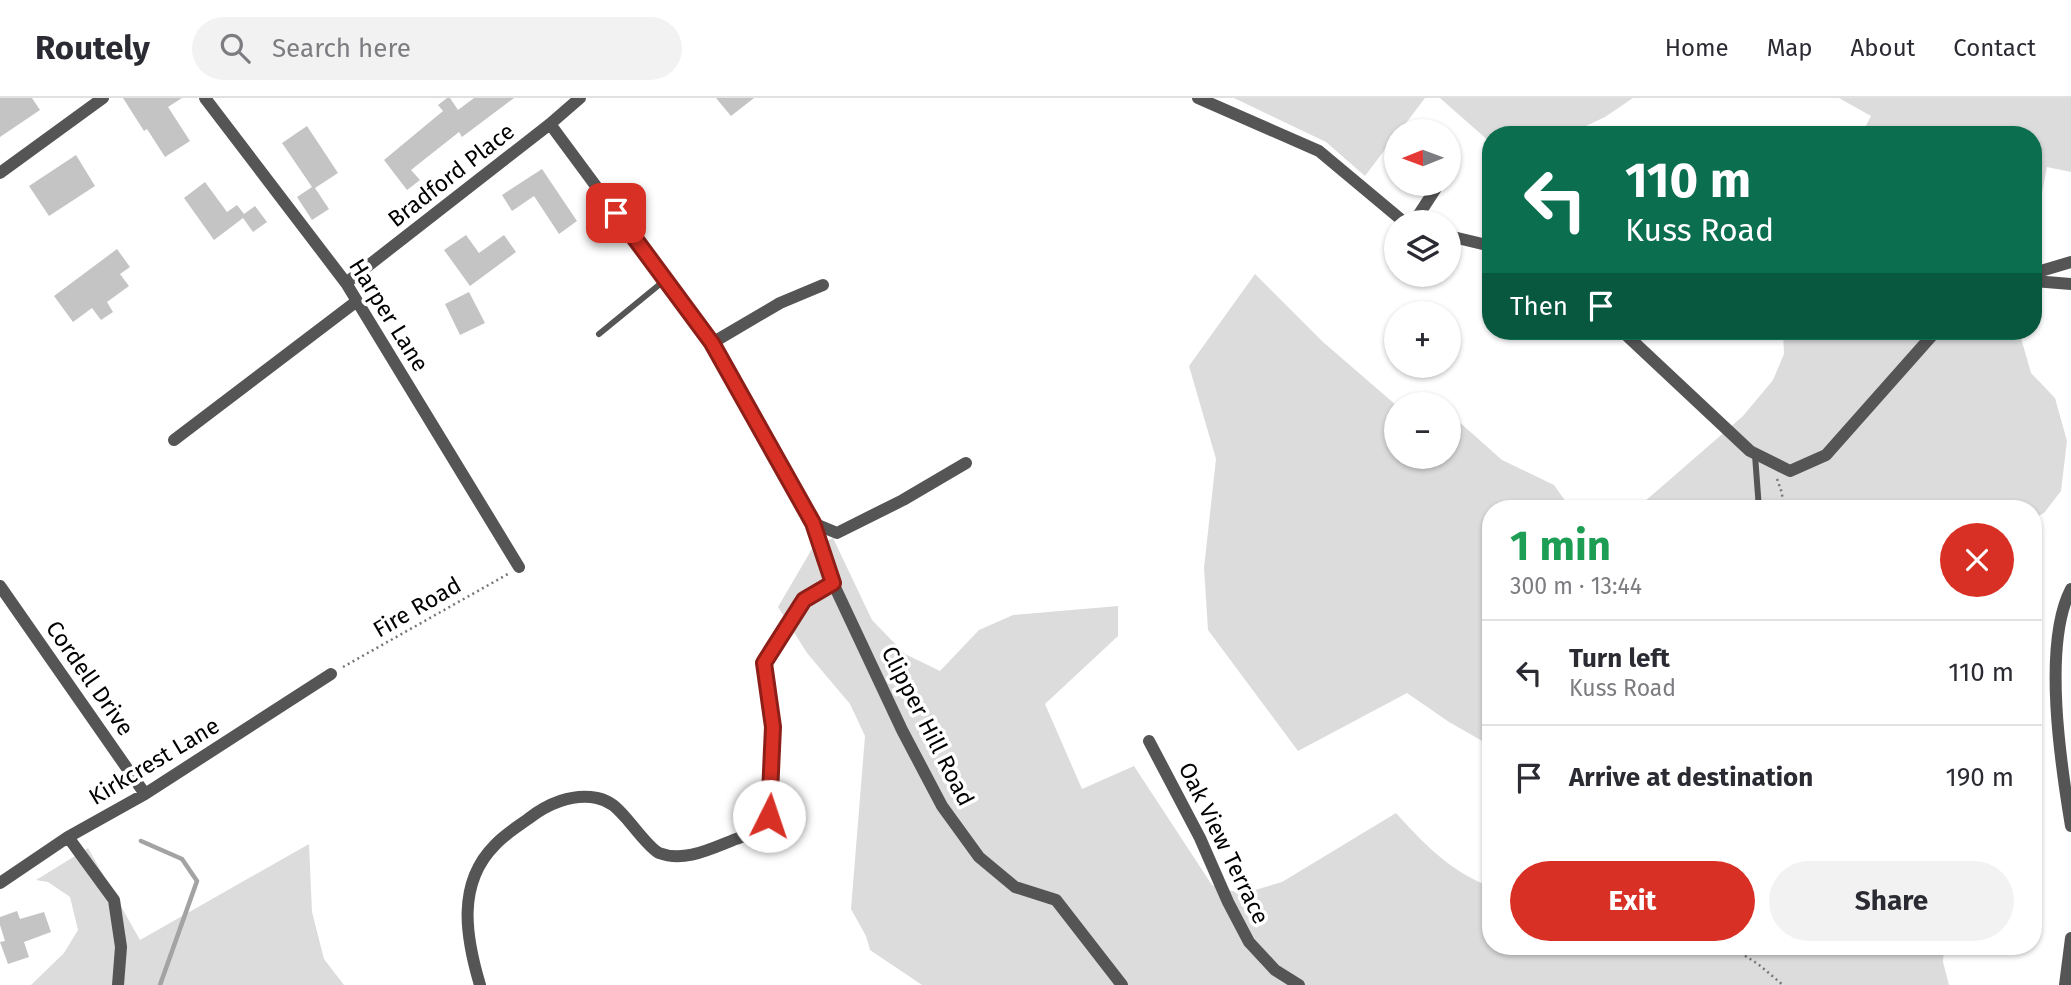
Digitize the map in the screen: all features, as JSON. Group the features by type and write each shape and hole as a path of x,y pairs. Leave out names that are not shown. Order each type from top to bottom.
{"street":[{"path":"0,173 103,98"},
{"name":"Harper Lane","path":"205,98 346,283 519,567"},
{"name":"Bradford Place","path":"346,283 580,98"},
{"path":"1198,98 1319,151 1390,210"},
{"name":"Clipper Hill Road","path":"550,124 712,343 813,523 833,583 902,730 942,806 979,857 1015,887 1056,900 1122,985"},
{"path":"1461,239 1482,244"},
{"path":"2042,271 2071,262"},
{"path":"2042,282 2071,284"},
{"path":"712,343 780,303 823,285"},
{"path":"174,440 357,301"},
{"path":"1632,340 1755,453 1790,471 1826,455 1928,340"},
{"path":"813,523 836,533 903,500 966,463"},
{"path":"480,985 471,954 466,911 471,884 481,862 495,845 532,815 574,796 596,798 613,803 657,852 678,856 698,854 760,829 770,811 773,727 764,663 804,600 833,583"},
{"name":"Cordell Drive","path":"0,586 145,794"},
{"path":"2071,589 2064,602 2056,651 2058,750 2071,826"},
{"name":"Kirkcrest Lane","path":"0,883 68,837 145,794 331,674"},
{"name":"Oak View Terrace","path":"1149,741 1200,838 1249,942 1275,970 1299,985"},
{"path":"68,837 114,900 121,947 118,985"},
{"path":"2065,985 2071,938"}],"lane":[{"path":"599,334 665,280"},
{"path":"1755,453 1758,500"}],"path":[{"path":"1769,460 1782,500"},
{"name":"Fire Road","path":"331,674 519,567"},
{"path":"1744,955 1783,985"}],"shaded area":[{"path":"1234,98 1425,98 1409,119 1384,119 1384,151 1365,176 1326,142"},
{"path":"1440,98 1633,98 1586,126 1482,126 1482,135"},
{"path":"1839,98 2071,98 2071,172 2047,167 2042,192 2042,126 1866,126 1871,116"},
{"path":"1255,274 1323,342 1384,395 1384,469 1461,469 1461,424 1502,460 1554,485 1565,500 1482,500 1482,741 1407,693 1298,751 1208,630 1204,568 1216,459 1189,366"},
{"path":"1783,340 2022,340 2031,373 2055,398 2067,441 2061,491 2042,514 2042,500 1646,500 1743,416 1773,380 1784,354"},
{"path":"833,538 872,620 905,654 940,671 979,630 1013,615 1118,606 1118,636 1045,704 1082,789 1134,766 1212,885 1242,894 1282,882 1396,813 1451,865 1482,883 1482,955 1943,955 1949,985 922,985 870,950 866,936 851,909 865,736 850,704 807,653 778,607 813,547"},
{"path":"309,844 312,912 324,959 344,985 31,985 64,953 78,930 70,897 48,882 36,880 88,848 140,940"}],"building":[{"path":"0,98 32,98 40,110 0,137"},
{"path":"123,98 182,98 168,107 190,141 165,157"},
{"path":"450,98 458,110 474,98 514,98 462,137 459,132 411,170 420,180 407,190 384,160 443,111 438,105"},
{"path":"716,98 754,98 731,116"},
{"path":"307,126 338,173 315,188 329,209 312,220 297,197 312,187 282,143"},
{"path":"76,155 95,186 49,216 29,186"},
{"path":"542,169 577,221 559,234 534,196 512,211 502,195"},
{"path":"205,182 227,212 237,205 244,214 255,206 267,222 253,232 243,218 214,240 184,198"},
{"path":"466,235 479,253 504,235 516,252 470,286 444,250"},
{"path":"117,249 130,267 120,274 129,286 107,302 113,312 101,320 92,308 73,322 54,296"},
{"path":"469,292 485,323 460,335 445,304"},
{"path":"17,911 20,919 44,912 51,932 24,942 29,957 8,964 0,942 5,941 0,917"}],"waterway":[{"path":"141,841 182,859 197,881 160,985"}],"route":[{"path":"616,213 712,343 813,523 833,583 804,600 764,663 773,727 769,816"}]}
